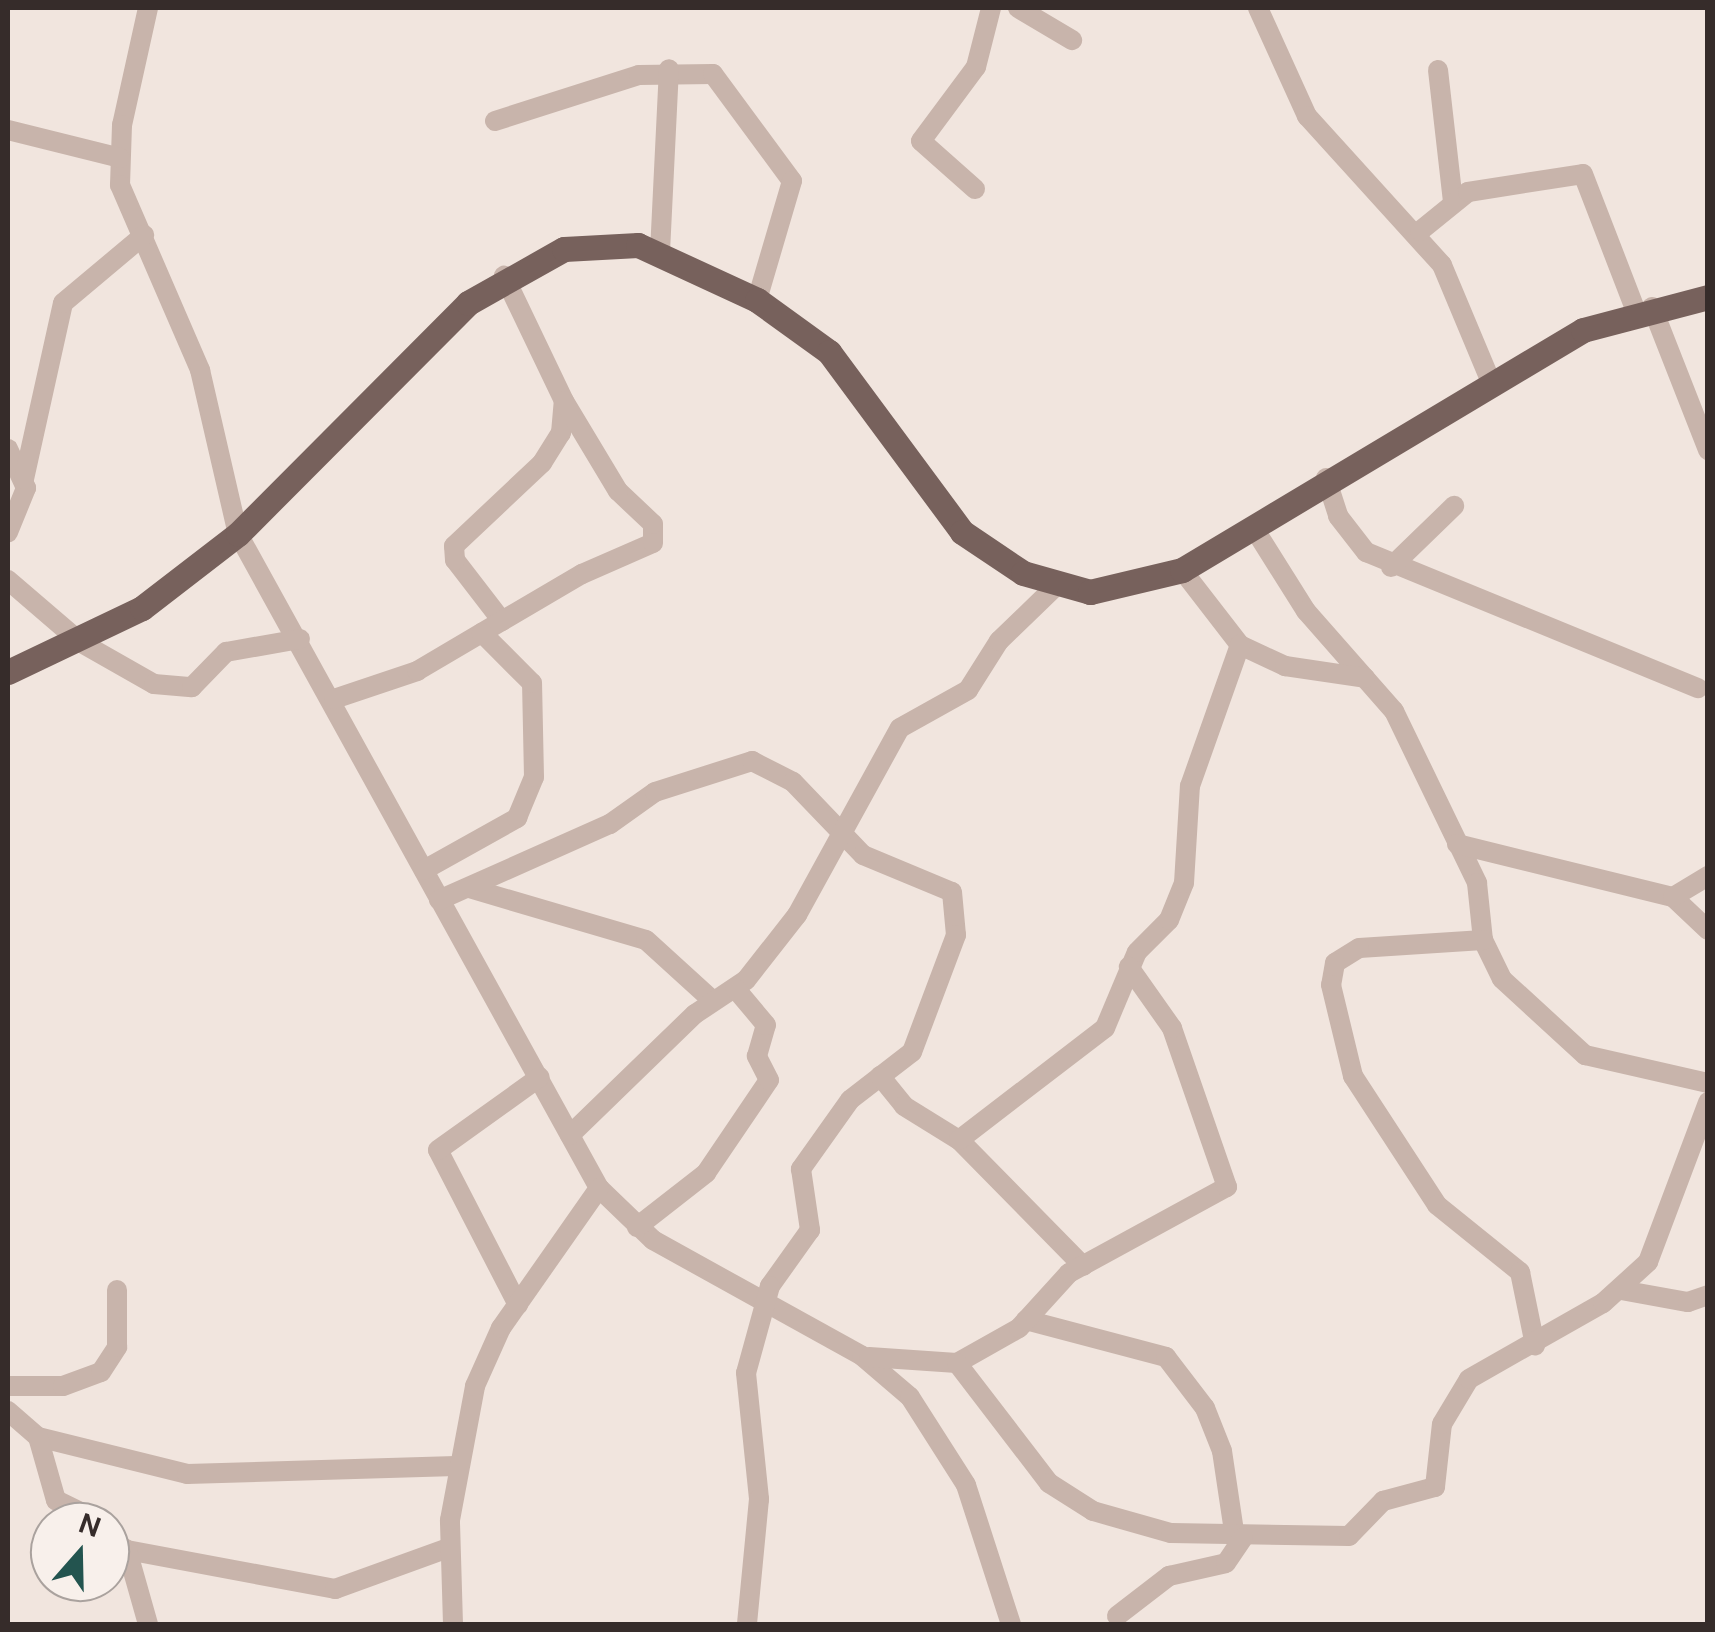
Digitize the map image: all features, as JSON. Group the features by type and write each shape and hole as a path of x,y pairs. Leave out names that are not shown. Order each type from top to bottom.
{"main road":[{"path":"8,672 80,642 238,534 412,352 504,276 605,243 660,252 757,300 829,352 962,532 1055,588 1124,589 1182,570 1255,530 1326,478 1491,382 1643,308 1708,297"}],"street":[{"path":"148,8 120,158 122,192 200,370 238,534 334,699 439,900 599,1188 637,1227 765,1306 862,1356 910,1397 948,1452 1011,1624"},
{"path":"975,189 921,141 976,66 991,8"},
{"path":"1018,8 1072,40"},
{"path":"1258,8 1307,116 1420,231 1491,382"},
{"path":"660,252 669,69"},
{"path":"495,120 669,69 724,84 792,181 757,300"},
{"path":"1438,70 1452,202"},
{"path":"8,130 120,158"},
{"path":"1420,231 1452,202 1584,174 1708,450"},
{"path":"8,532 24,479 63,303 144,235"},
{"path":"334,699 418,670 658,537 564,401 504,276"},
{"path":"502,622 453,552 542,463 561,434 564,401"},
{"path":"8,449 24,479"},
{"path":"1326,478 1355,545 1391,567 1698,688"},
{"path":"1391,567 1454,506"},
{"path":"957,1363 1069,1500 1171,1533 1239,1538 1349,1536 1384,1501 1435,1487 1438,1439 1459,1391 1498,1358 1535,1344 1621,1290 1663,1239 1707,1087 1576,1049 1502,979 1483,940 1484,907 1394,711 1306,612 1255,530"},
{"path":"1182,570 1240,645 1285,666 1365,678"},
{"path":"8,580 80,642 132,677 182,690 226,652 300,639"},
{"path":"570,1135 713,1001 735,988 798,916 838,837 877,784 900,728 968,690 999,641 1055,588"},
{"path":"424,870 517,818 534,777 532,683 482,632"},
{"path":"958,1140 1105,1028 1128,968 1180,896 1190,786 1240,645"},
{"path":"439,900 610,824 655,792 752,761 793,782 838,837 875,861 938,882 958,906 956,935 912,1052 880,1076 804,1159 810,1230 765,1306 744,1397 759,1499 746,1624"},
{"path":"1456,844 1673,898 1708,930"},
{"path":"1673,898 1708,876"},
{"path":"469,888 646,940 713,1001"},
{"path":"1483,940 1359,948 1335,963 1331,985 1353,1076 1437,1205 1514,1263 1535,1344"},
{"path":"862,1356 957,1363 1026,1320 1082,1266 1227,1187 1172,1028 1128,968"},
{"path":"637,1227 706,1173 769,1080 757,1056 766,1025 735,988"},
{"path":"880,1076 904,1106 958,1140 1082,1266"},
{"path":"518,1304 438,1150 540,1077"},
{"path":"453,1624 448,1548 456,1466 476,1386 518,1304 599,1188"},
{"path":"8,1386 62,1386 101,1372 116,1348 117,1290"},
{"path":"1621,1290 1688,1302 1708,1295"},
{"path":"1026,1320 1166,1356 1205,1408 1222,1452 1239,1538 1226,1562 1168,1576 1117,1616"},
{"path":"8,1411 38,1438 216,1477 456,1466"},
{"path":"38,1438 56,1500 60,1502"},
{"path":"130,1546 340,1589 448,1548"},
{"path":"130,1574 148,1624"}]}
